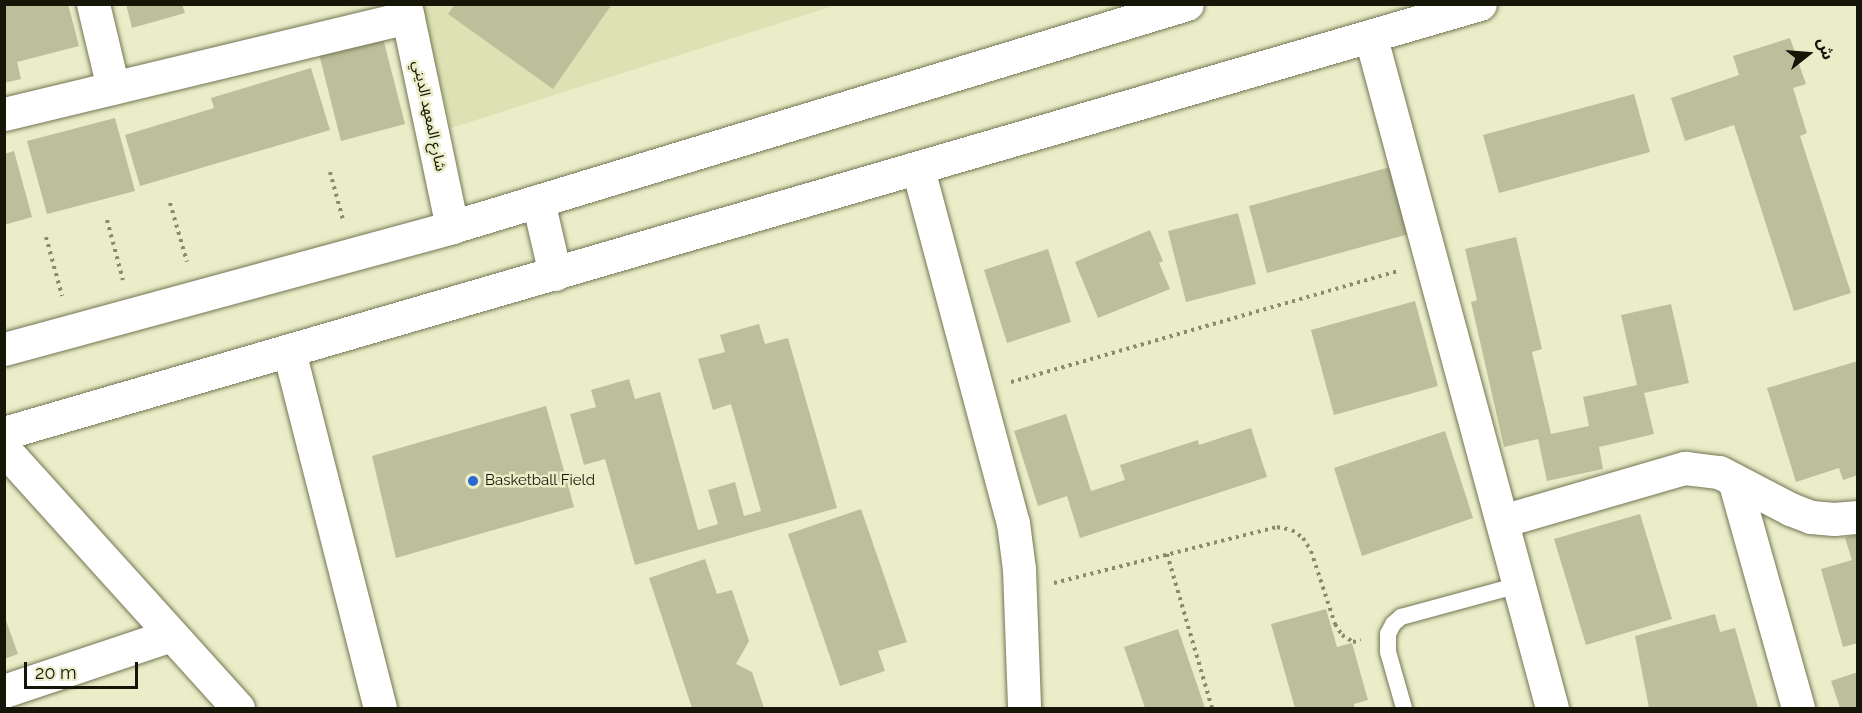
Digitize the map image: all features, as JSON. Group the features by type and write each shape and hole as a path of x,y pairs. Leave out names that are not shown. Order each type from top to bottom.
{"street":[{"path":"93,4 113,88"},
{"path":"4,349 452,227 1187,4"},
{"path":"4,433 1371,38 1480,4"},
{"path":"4,114 113,88 406,11"},
{"name":"شارع المعهد الديني","path":"406,11 452,227"},
{"path":"1371,38 1552,708"},
{"path":"918,169 1013,523 1024,708"},
{"path":"538,201 555,274"},
{"path":"289,351 380,708"},
{"path":"4,449 238,708"},
{"path":"1502,520 1685,468 1719,472 1790,509 1811,517 1834,519 1857,517"},
{"path":"1734,480 1798,708"},
{"path":"4,691 171,635"}],"lane":[{"path":"1404,708 1388,652 1388,634 1393,624 1401,617 1519,585"}],"path":[{"path":"330,172 352,255"},
{"path":"170,203 196,298"},
{"path":"107,220 133,315"},
{"path":"46,237 72,332"},
{"path":"978,392 1432,262"},
{"path":"1018,592 1278,527 1292,530 1303,538 1311,551 1335,624 1342,635 1353,642 1388,634"},
{"path":"1167,554 1212,708"}],"shaded area":[{"path":"422,4 836,5 451,128"}],"building":[{"path":"4,4 68,4 79,46 17,62 21,79 4,83"},
{"path":"126,4 182,4 185,13 132,28"},
{"path":"455,4 612,4 553,89 448,14"},
{"path":"383,38 405,124 341,141 319,54"},
{"path":"1790,38 1806,84 1793,88 1807,133 1800,136 1851,293 1794,311 1734,125 1685,141 1671,98 1739,75 1733,56"},
{"path":"311,68 330,130 140,186 125,135 214,108 211,98"},
{"path":"1634,94 1650,152 1499,193 1483,135"},
{"path":"115,118 135,191 47,214 27,141"},
{"path":"14,151 32,217 4,225 4,154"},
{"path":"1401,164 1420,231 1267,273 1249,206"},
{"path":"1238,213 1256,284 1186,302 1168,231"},
{"path":"1150,230 1163,261 1159,263 1170,289 1098,318 1075,262"},
{"path":"1516,237 1542,349 1532,352 1551,434 1589,426 1583,397 1637,385 1621,315 1671,304 1689,383 1644,393 1654,434 1599,447 1603,469 1547,481 1538,439 1504,447 1471,302 1477,300 1465,249"},
{"path":"1048,249 1071,322 1007,343 984,270"},
{"path":"1415,301 1438,386 1334,415 1311,330"},
{"path":"759,324 765,344 788,338 837,508 635,565 605,459 584,465 570,414 596,407 591,390 629,379 635,399 660,392 698,530 718,524 708,490 735,482 744,516 761,511 731,404 713,410 698,359 725,352 720,335"},
{"path":"1858,361 1858,475 1843,480 1839,468 1796,482 1767,388"},
{"name":"Basketball Field","path":"546,406 574,507 396,558 372,456"},
{"path":"1066,414 1091,491 1125,480 1120,465 1198,440 1199,445 1251,428 1267,477 1080,538 1067,496 1038,506 1014,431"},
{"path":"1445,431 1473,518 1362,556 1334,468"},
{"path":"861,509 907,642 878,651 885,671 840,686 788,534"},
{"path":"1640,514 1672,619 1586,645 1554,539"},
{"path":"1858,534 1858,643 1843,647 1821,569 1852,560 1845,538"},
{"path":"705,559 717,594 732,590 749,641 736,664 752,672 764,708 692,708 649,578"},
{"path":"1326,609 1337,647 1352,643 1368,700 1354,704 1355,708 1295,708 1271,624"},
{"path":"1715,614 1720,632 1735,628 1758,708 1649,708 1635,636"},
{"path":"4,615 18,654 4,659"},
{"path":"1178,629 1205,708 1145,708 1124,647"},
{"path":"1858,672 1858,708 1840,708 1831,681"}],"place":[{"name":"Basketball Field","path":"473,481"}]}
